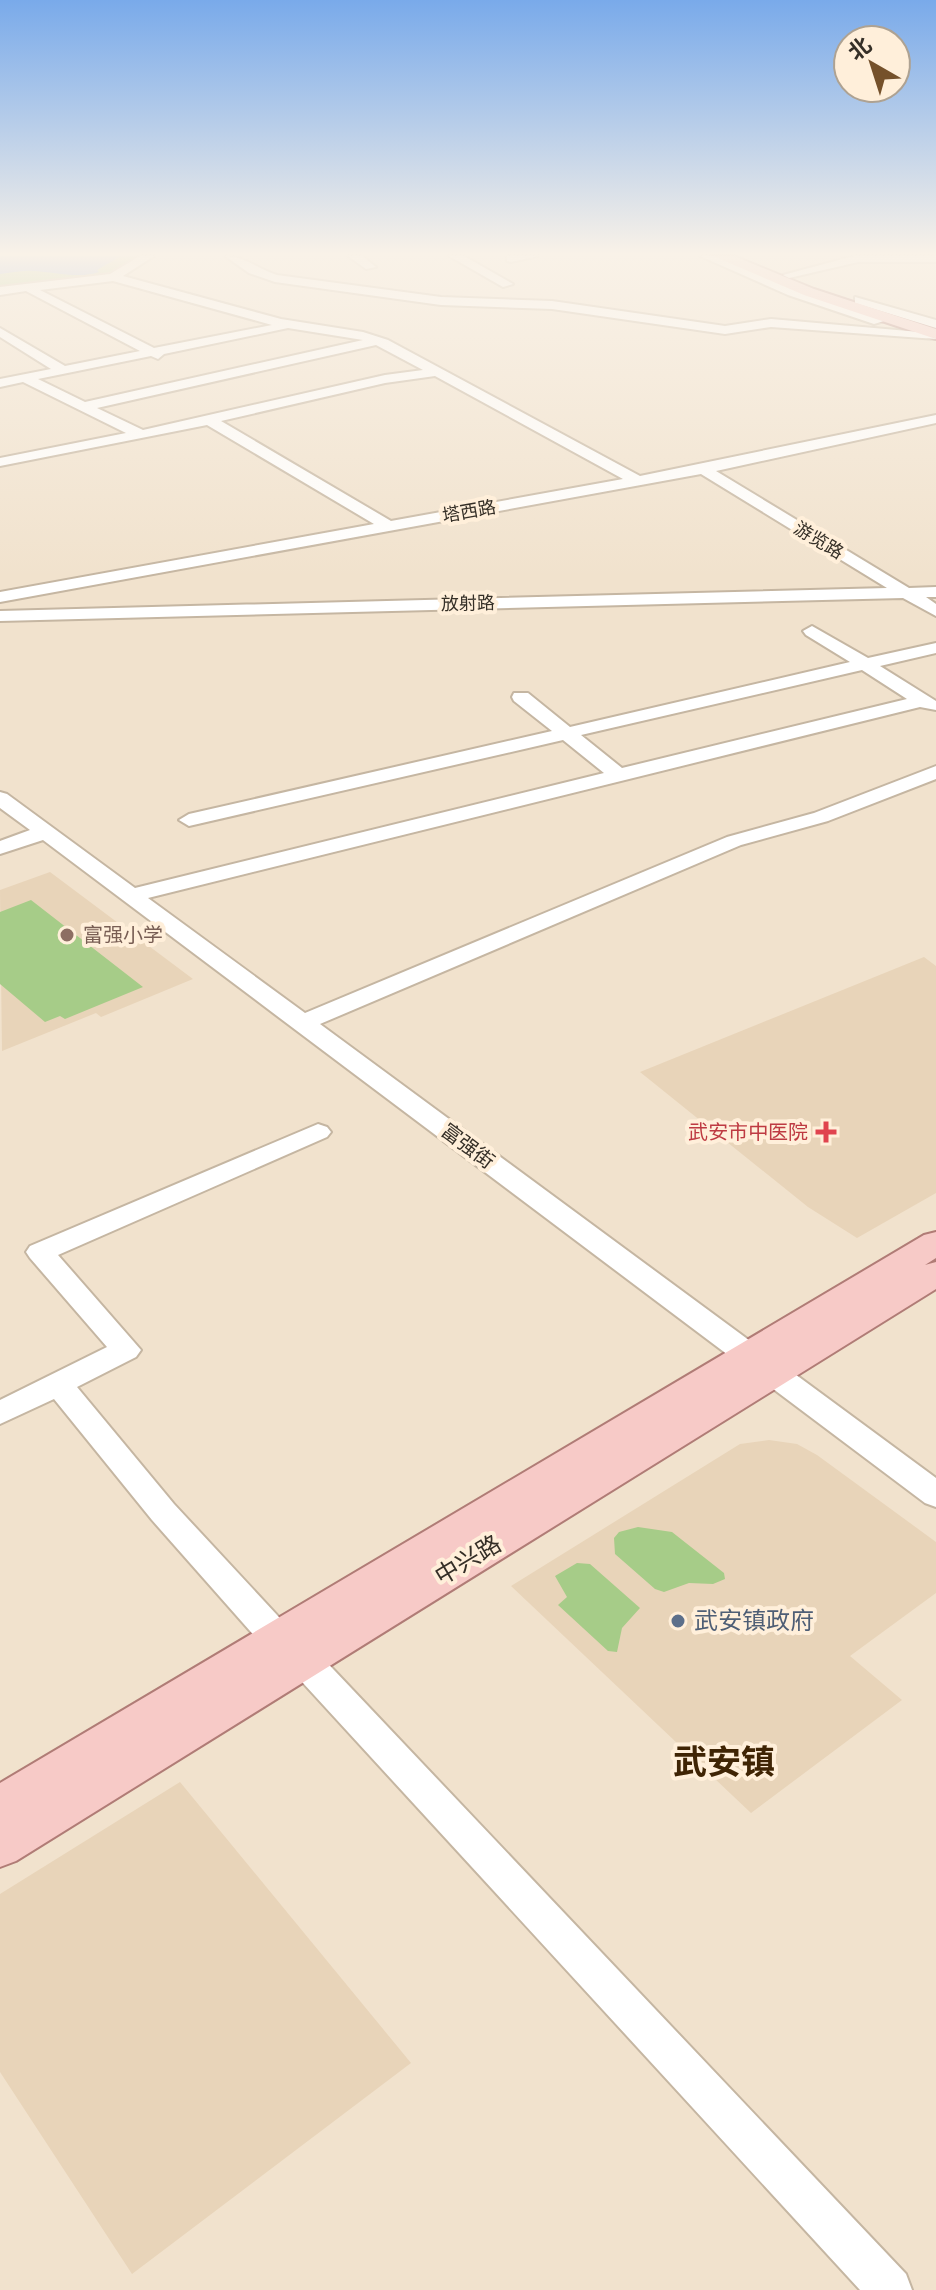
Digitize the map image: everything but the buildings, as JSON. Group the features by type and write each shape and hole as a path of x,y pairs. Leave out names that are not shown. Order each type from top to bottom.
{"main road":[{"name":"中兴路","path":"0,1847 291,1650 761,1364 936,1243"},
{"name":"中兴路","path":"761,1364 936,1273"},
{"name":"中兴路","path":"0,1806 291,1650"}],"street":[{"path":"51,363 63,370"},
{"path":"0,383 100,363"},
{"path":"173,363 269,406"},
{"path":"83,407 280,363"},
{"path":"420,363 638,481"},
{"path":"0,462 141,435 385,379 437,372"},
{"path":"24,378 141,435"},
{"name":"塔西路","path":"0,597 703,469 936,419"},
{"path":"209,420 388,526"},
{"name":"游览路","path":"703,469 936,611"},
{"name":"放射路","path":"0,616 936,592"},
{"path":"812,631 930,705"},
{"path":"189,820 936,648"},
{"path":"521,697 619,775"},
{"path":"131,896 177,882 619,775 930,705"},
{"path":"303,1023 734,841 821,817 936,772"},
{"name":"富强街","path":"0,798 936,1495"},
{"path":"0,848 45,832"},
{"path":"0,1413 126,1350 40,1252 318,1132"},
{"path":"58,1384 163,1512 890,2290"}],"shaded area":[{"name":"富强小学","path":"50,872 193,979 101,1017 96,1013 2,1051 0,890"},
{"name":"武安市中医院","path":"924,957 936,966 936,1193 857,1238 808,1207 640,1072"},
{"name":"武安镇政府","path":"769,1440 797,1444 817,1455 936,1542 936,1593 850,1656 902,1700 751,1813 511,1586 740,1444"},
{"path":"180,1782 411,2063 132,2274 0,2072 0,1894"}],"green space":[{"path":"31,900 143,987 65,1019 60,1016 45,1022 0,984 0,912"},
{"path":"638,1527 672,1532 724,1573 725,1579 713,1584 689,1583 664,1592 655,1589 615,1554 614,1538 619,1532"},
{"path":"577,1563 590,1564 640,1608 622,1628 617,1652 608,1651 558,1605 567,1597 555,1576"}],"place":[{"name":"富强小学","path":"67,935"},
{"name":"武安市中医院","path":"826,1132"},
{"name":"武安镇政府","path":"678,1621"}],"district":[{"name":"武安镇","path":"724,1762"}]}
